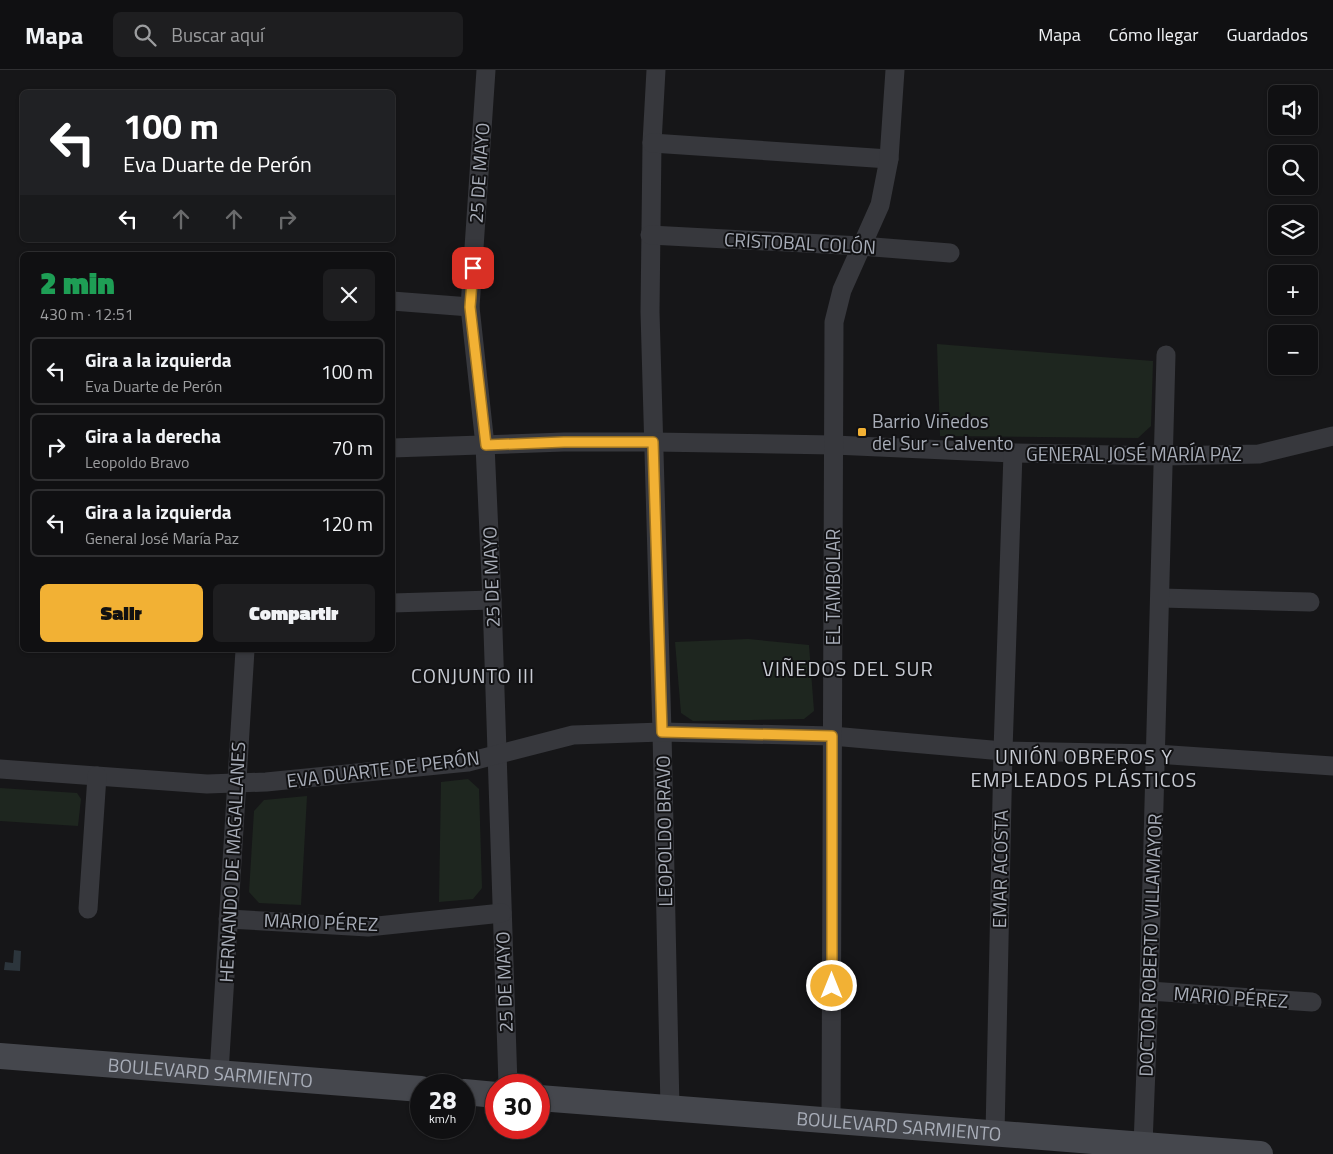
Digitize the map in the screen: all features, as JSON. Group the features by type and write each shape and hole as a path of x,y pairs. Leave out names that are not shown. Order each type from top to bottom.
{"street":[{"name":"25 DE MAYO","path":"486,70 470,307 486,445 508,1074"},
{"name":"LEOPOLDO BRAVO","path":"656,70 652,143 650,312 670,1109"},
{"name":"EL TAMBOLAR","path":"831,1121 834,322 842,290 880,205 889,159 895,70"},
{"path":"652,143 889,159"},
{"name":"CRISTOBAL COLÓN","path":"650,235 861,246 950,253"},
{"path":"395,301 470,307"},
{"name":"DOCTOR ROBERTO VILLAMAYOR","path":"1143,1145 1161,598 1166,355"},
{"name":"GENERAL JOSÉ MARÍA PAZ","path":"395,448 564,442 653,442 834,445 1013,453 1164,456 1259,454 1333,436"},
{"name":"EMAR ACOSTA","path":"996,1134 1003,751 1013,453"},
{"path":"1161,598 1310,602"},
{"path":"395,603 492,600"},
{"name":"HERNANDO DE MAGALLANES","path":"219,1073 245,652"},
{"name":"EVA DUARTE DE PERÓN","path":"0,769 207,784 266,782 468,762 573,735 662,732 832,736 1003,751 1156,754 1333,766"},
{"path":"88,909 97,776"},
{"name":"MARIO PÉREZ","path":"228,919 368,927 502,913"},
{"name":"MARIO PÉREZ","path":"1149,991 1312,1002"},
{"name":"BOULEVARD SARMIENTO","path":"0,1056 410,1088"},
{"name":"BOULEVARD SARMIENTO","path":"550,1099 1260,1154"}],"shaded area":[{"path":"937,344 1153,361 1151,426 1138,438 940,436"},
{"path":"748,639 809,645 814,711 804,719 693,721 681,713 675,642"},
{"path":"468,779 479,789 482,888 473,899 439,902 441,782"},
{"path":"0,788 77,793 81,799 78,826 0,821"},
{"path":"307,796 301,905 259,903 249,892 254,811 264,800"},
{"path":"14,950 21,951 20,971 4,970 5,962 13,963"}],"place":[{"name":"Barrio Viñedos del Sur - Calvento","path":"862,432"}],"district":[{"name":"VIÑEDOS DEL SUR","path":"848,669"},
{"name":"CONJUNTO III","path":"473,676"},
{"name":"UNIÓN OBREROS Y EMPLEADOS PLÁSTICOS","path":"1084,768"}],"route":[{"path":"473,268 470,307 486,445 564,442 653,442 662,732 832,736 832,986"}]}
